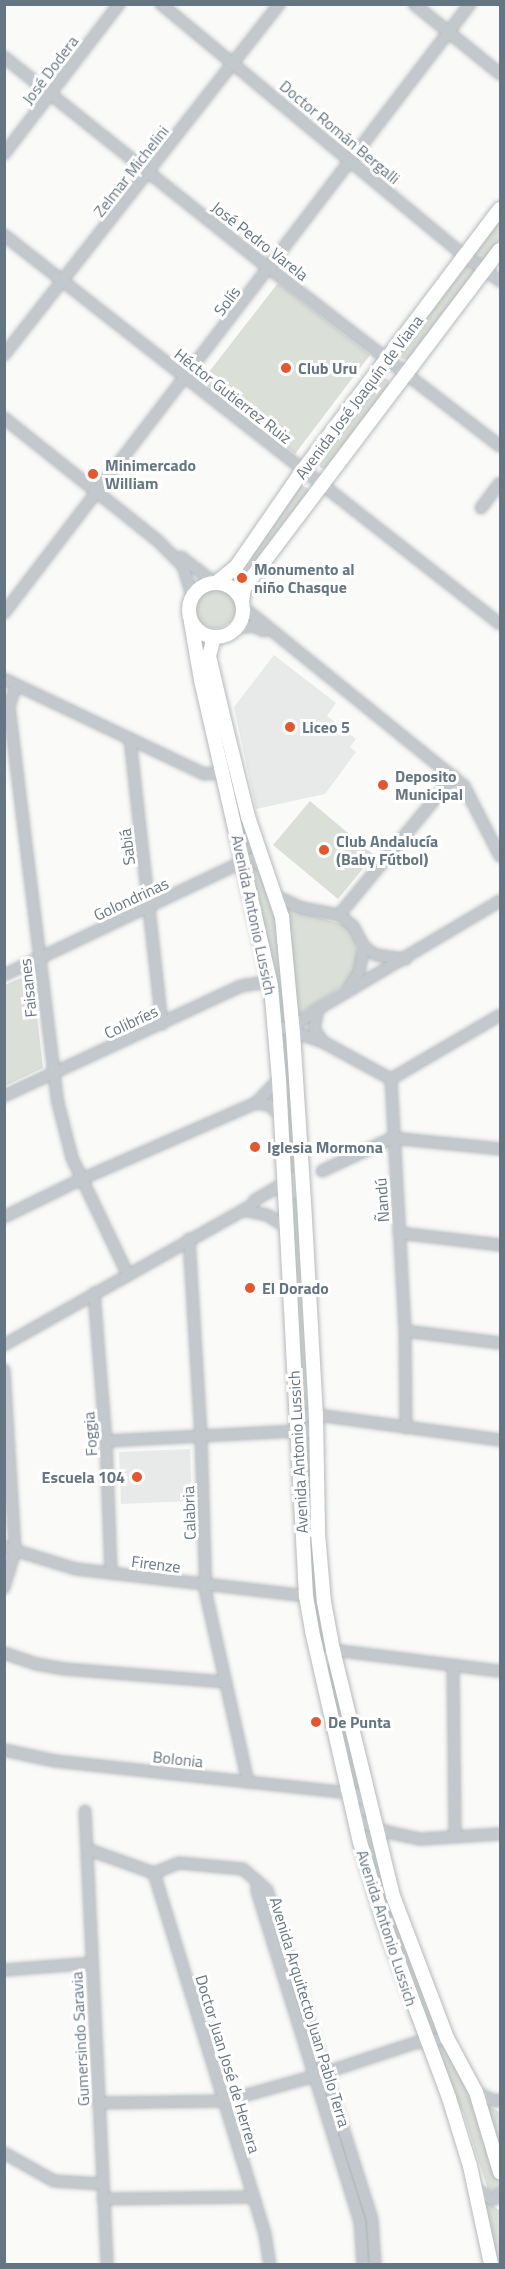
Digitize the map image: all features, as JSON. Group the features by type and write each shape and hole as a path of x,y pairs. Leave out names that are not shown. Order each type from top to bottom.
{"main road":[{"name":"Avenida José Joaquín de Viana","path":"215,583 236,567 303,470 501,208"},
{"name":"Avenida José Joaquín de Viana","path":"242,605 244,588 320,485 501,250"},
{"path":"215,583 235,590 242,605 237,628 222,636 214,637 197,630 191,622 189,604 192,596 204,585 215,583"},
{"name":"Avenida Antonio Lussich","path":"191,622 221,772 244,861 271,986 279,1078 306,1596 353,1815 384,1923 426,2042 449,2098 477,2189 491,2265"},
{"name":"Avenida Antonio Lussich","path":"214,637 209,656 214,679 248,817 282,917 293,1033 303,1186 316,1423 318,1534 324,1602 333,1650 393,1896 447,2038 476,2092 501,2172"}],"street":[{"name":"José Dodera","path":"4,154 119,4"},
{"name":"Doctor Román Bergalli","path":"161,4 465,256 501,281"},
{"name":"Zelmar Michelini","path":"4,355 279,4"},
{"path":"414,4 501,74"},
{"name":"Solís","path":"4,613 187,378 470,4"},
{"name":"José Pedro Varela","path":"4,57 148,173 501,446"},
{"name":"Héctor Gutierrez Ruiz","path":"4,235 320,485 501,624"},
{"path":"4,418 157,540 215,583"},
{"path":"481,508 501,483"},
{"path":"157,540 187,573 192,596"},
{"path":"242,605 454,776 464,786 501,856"},
{"path":"237,628 253,626 290,646"},
{"path":"4,679 204,774 221,772"},
{"name":"Faisanes","path":"16,685 9,706 53,1074 65,1137 82,1179 128,1275"},
{"name":"Sabiá","path":"130,739 162,1024"},
{"path":"339,915 454,776"},
{"path":"244,861 252,859 267,873"},
{"name":"Golondrinas","path":"4,975 244,861"},
{"path":"276,896 302,908 339,915 353,926 364,947 376,955 406,959"},
{"path":"293,1033 301,1021 318,1009 501,901"},
{"path":"346,994 359,972 364,947"},
{"name":"Colibríes","path":"4,1096 241,986 260,983 271,986"},
{"path":"318,1009 314,1029 323,1042"},
{"path":"274,1025 323,1042 391,1079 501,1015"},
{"path":"4,1217 82,1179 256,1102 279,1078"},
{"name":"Ñandú","path":"391,1079 405,1331 406,1428"},
{"path":"256,1102 269,1105 280,1115"},
{"path":"322,1171 393,1138 501,1149"},
{"path":"4,1345 247,1208 255,1200 283,1189 303,1186"},
{"path":"247,1208 267,1215 286,1227"},
{"path":"399,1233 501,1245"},
{"name":"Calabria","path":"189,1239 201,1437 206,1594 248,1782"},
{"name":"Foggia","path":"94,1293 106,1441 111,1573"},
{"path":"405,1331 501,1343"},
{"path":"4,1370 10,1549 4,1588"},
{"path":"106,1441 201,1437 296,1426 304,1415 316,1423 406,1428 501,1440"},
{"path":"296,1426 303,1433 316,1423"},
{"name":"Firenze","path":"10,1549 76,1569 306,1596"},
{"path":"320,1667 333,1650 501,1671"},
{"path":"4,1653 36,1664 65,1669 225,1682"},
{"path":"453,1665 455,1835"},
{"name":"Bolonia","path":"4,1750 55,1761 348,1793"},
{"path":"348,1793 357,1794 370,1804"},
{"name":"Gumersindo Saravia","path":"85,1811 107,2265"},
{"path":"353,1815 376,1828 421,1839 455,1835 501,1834"},
{"path":"87,1849 154,1873"},
{"name":"Avenida Arquitecto Juan Pablo Terra","path":"154,1873 179,1863 207,1865 243,1869 257,1881 257,1891 372,2219 375,2265"},
{"name":"Doctor Juan José de Herrera","path":"154,1873 265,2234 270,2265"},
{"path":"4,1970 92,1963"},
{"path":"98,2103 225,2101 426,2042 447,2038"},
{"name":"Avenida Arquitecto Juan Pablo Terra","path":"320,2074 360,2221 363,2265"},
{"path":"476,2092 498,2102"},
{"path":"4,2153 54,2181 102,2184"},
{"path":"477,2189 498,2199"},
{"path":"103,2199 253,2197"}],"shaded area":[{"path":"500,216 500,239 482,262 471,254"},
{"path":"465,262 478,269 409,360 402,359 399,351"},
{"name":"Club Uru","path":"278,283 370,355 295,454 202,381"},
{"path":"382,377 389,380 390,387 326,469 321,468 317,461"},
{"path":"299,485 308,488 308,495 239,586 230,578"},
{"path":"215,586 223,587 230,592 235,599 235,615 230,622 223,627 215,628 207,627 200,622 195,615 194,607 195,599 200,592 207,587"},
{"path":"200,637 207,640 258,858 247,855 205,680"},
{"name":"Liceo 5","path":"274,655 336,703 327,716 356,739 350,747 356,752 325,794 256,809 234,707"},
{"name":"Club Andalucía (Baby Fútbol)","path":"310,801 374,855 338,899 273,845"},
{"path":"255,864 277,914 285,1023 282,1022 249,865"},
{"path":"285,907 347,926 355,938 358,954 355,969 348,983 298,1015"},
{"path":"32,973 43,1068 5,1086 5,985"},
{"path":"280,1030 287,1035 297,1173 288,1174"},
{"path":"298,1195 311,1411 300,1413 292,1198"},
{"path":"311,1435 328,1645 322,1656 312,1593 302,1436"},
{"path":"190,1449 192,1501 121,1504 119,1452"},
{"path":"331,1657 363,1793 353,1786 325,1668"},
{"path":"363,1827 372,1833 439,2032 437,2035 431,2036 398,1950"},
{"path":"441,2045 446,2048 478,2110 500,2187 494,2192 488,2190 463,2112 450,2089 435,2046"},
{"path":"486,2105 500,2112 500,2153"},
{"path":"484,2199 500,2211 500,2264 495,2264"}],"place":[{"name":"Club Uru","path":"286,368"},
{"name":"Minimercado William","path":"93,474"},
{"name":"Monumento al niño Chasque","path":"242,578"},
{"name":"Liceo 5","path":"290,727"},
{"name":"Deposito Municipal","path":"383,785"},
{"name":"Club Andalucía (Baby Fútbol)","path":"324,850"},
{"name":"Iglesia Mormona","path":"255,1147"},
{"name":"El Dorado","path":"250,1288"},
{"name":"Escuela 104","path":"137,1477"},
{"name":"De Punta","path":"316,1722"}]}
